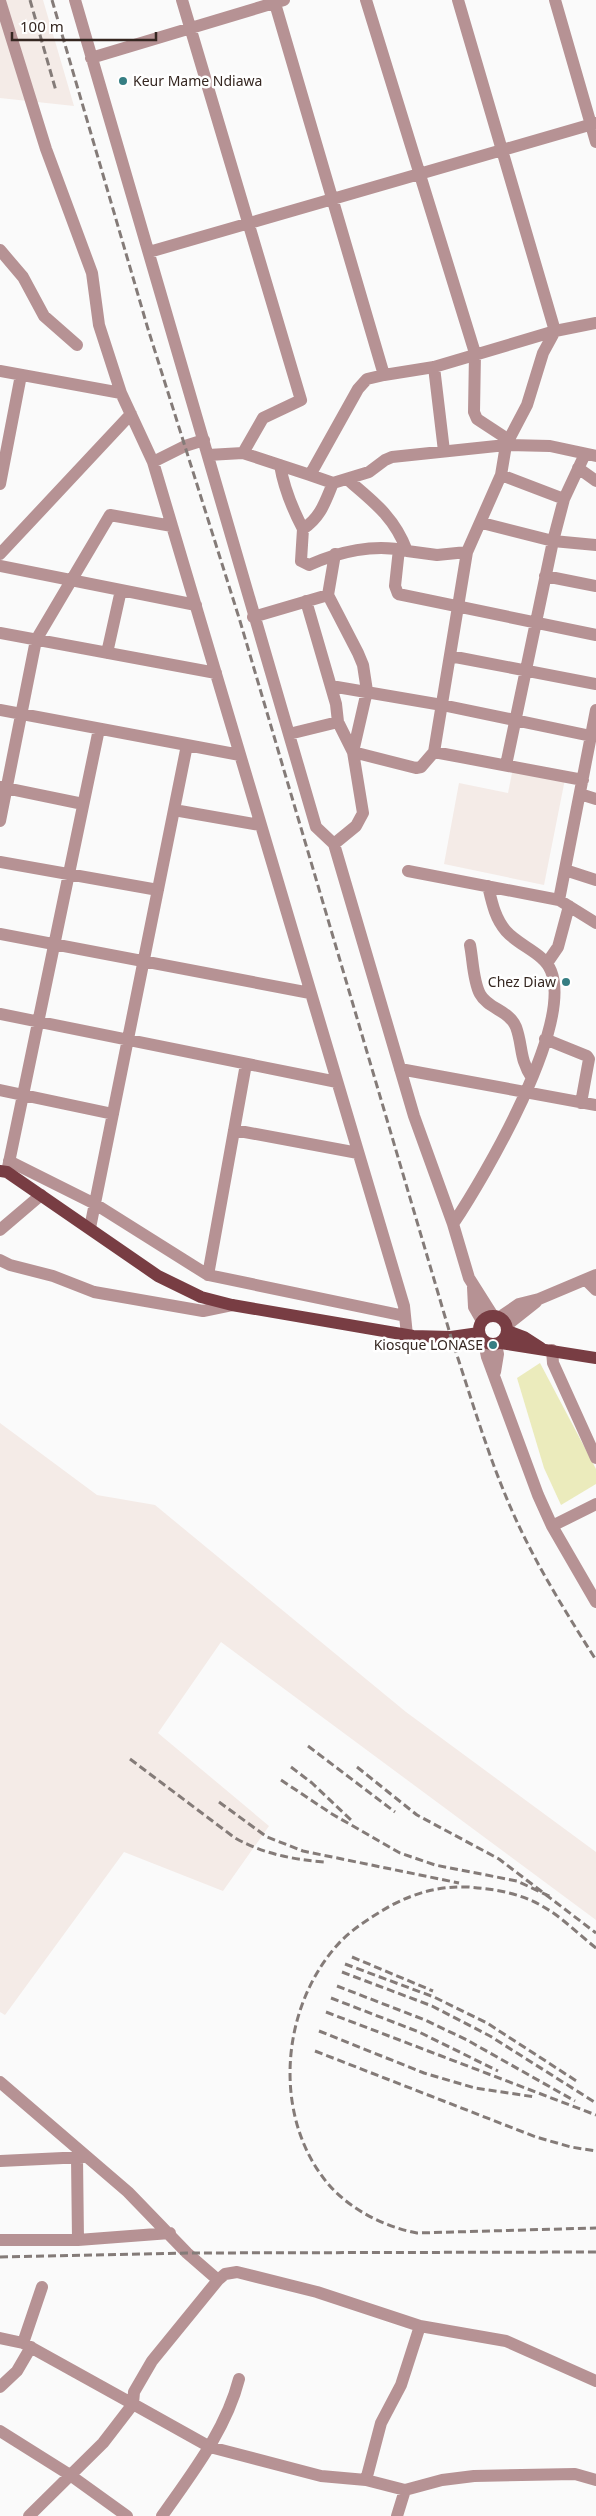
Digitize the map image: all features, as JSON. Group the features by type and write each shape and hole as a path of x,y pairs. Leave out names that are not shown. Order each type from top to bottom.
{"main road":[{"path":"5,1168 158,1276 180,1289 201,1297 232,1305 407,1334 451,1337 494,1330 546,1349 596,1358"}],"street":[{"path":"75,0 204,440 253,617 316,827 334,844 414,1116 473,1286 483,1297 494,1330 498,1354 495,1372 535,1486 552,1526 596,1602"},
{"path":"182,0 301,400 263,418 243,453"},
{"path":"366,0 475,353 474,412 477,419 507,442"},
{"path":"353,752 416,768 421,767 434,752 467,552 482,523 501,475 507,442 527,405 543,353 554,331 458,0"},
{"path":"555,0 593,124 596,142"},
{"path":"0,1 46,150 92,273 99,325 121,393 153,462 358,1153 405,1316 407,1334"},
{"path":"91,58 278,1 332,199 384,374"},
{"path":"149,252 593,124"},
{"path":"0,250 23,277 44,316 77,345"},
{"path":"310,475 362,383 384,374 434,367 475,353 554,331 596,323"},
{"path":"434,367 444,451"},
{"path":"0,371 121,393"},
{"path":"0,484 20,375"},
{"path":"0,554 131,414"},
{"path":"153,462 185,446 204,440"},
{"path":"208,455 243,453 333,483 348,480 369,472 392,457 507,442 550,446 591,455"},
{"path":"506,765 545,576 564,499 578,468 591,455"},
{"path":"280,465 286,492 303,529 301,561 305,564 309,565 335,554 384,548 437,555 467,552"},
{"path":"578,468 596,481"},
{"path":"501,475 564,499"},
{"path":"348,480 390,518 400,532 403,550 395,586 398,594 458,608 596,634"},
{"path":"303,529 315,521 333,483"},
{"path":"0,821 3,788 36,640 71,579 110,515 172,526"},
{"path":"482,523 553,541 596,545"},
{"path":"335,554 328,595 358,653 366,676 367,691 353,752"},
{"path":"0,566 196,605"},
{"path":"545,576 596,586"},
{"path":"107,653 121,590"},
{"path":"253,617 328,595"},
{"path":"306,601 336,704 338,722 353,752 363,814 356,826 345,832 334,844"},
{"path":"0,633 216,674"},
{"path":"450,656 596,684"},
{"path":"331,686 442,705 591,736"},
{"path":"0,710 240,755"},
{"path":"548,963 558,947 564,903 565,870 596,710"},
{"path":"289,734 338,722"},
{"path":"99,729 23,1095 5,1168 95,1204 208,1275 405,1316"},
{"path":"90,1228 187,745"},
{"path":"434,752 583,780"},
{"path":"3,788 83,804"},
{"path":"580,794 596,799"},
{"path":"174,810 260,825"},
{"path":"0,862 158,890"},
{"path":"565,870 596,880"},
{"path":"408,871 564,903 596,923"},
{"path":"453,1224 472,1195 527,1093 555,1009 556,991 548,963 506,932 494,913 488,886"},
{"path":"0,934 310,993"},
{"path":"470,945 480,994 511,1018 516,1029 524,1066 532,1078"},
{"path":"0,1014 337,1082"},
{"path":"545,1038 587,1056 589,1060 581,1102"},
{"path":"208,1275 246,1064"},
{"path":"400,1069 596,1105"},
{"path":"0,1090 113,1114"},
{"path":"234,1130 358,1153"},
{"path":"0,1230 41,1195"},
{"path":"0,1260 10,1265 53,1276 94,1292 203,1311 232,1305"},
{"path":"494,1330 539,1299 591,1277 596,1290"},
{"path":"546,1349 596,1458"},
{"path":"552,1526 596,1504"},
{"path":"2,2087 47,2121 81,2157 128,2192 170,2233 187,2253 218,2280"},
{"path":"0,2161 81,2157"},
{"path":"78,2240 81,2157"},
{"path":"0,2240 78,2240 170,2233"},
{"path":"29,2516 103,2443 133,2404 134,2392 152,2361 218,2280 225,2274 237,2272 318,2292 420,2326 506,2341 596,2381"},
{"path":"0,2387 17,2372 27,2345 42,2287"},
{"path":"366,2480 381,2423 401,2385 420,2326"},
{"path":"0,2338 27,2345 210,2447 321,2476 366,2480 405,2490 442,2480 474,2476 575,2474 596,2480"},
{"path":"162,2516 210,2447 235,2398 239,2379"},
{"path":"0,2431 70,2475 127,2516"},
{"path":"396,2516 405,2490"}],"shaded area":[{"path":"0,0 43,0 74,106 0,98"},
{"path":"514,763 566,774 544,885 444,864 459,783 508,793"},
{"path":"0,1423 97,1495 155,1505 406,1712 596,1852 596,1920 221,1642 158,1733 269,1826 223,1891 124,1852 5,2015 0,2012"}],"green space":[{"path":"540,1363 596,1469 596,1484 561,1505 544,1468 517,1378"}],"railway":[{"path":"30,0 56,91"},
{"path":"52,0 148,329 240,621 451,1337 474,1408 490,1455 518,1524 545,1576 596,1660"},
{"path":"308,1746 395,1812"},
{"path":"130,1759 235,1838 246,1844 278,1855 324,1862"},
{"path":"291,1767 312,1783 351,1820"},
{"path":"357,1767 417,1815 499,1859 596,1933"},
{"path":"281,1780 332,1814 400,1853 435,1865 517,1881 551,1897"},
{"path":"219,1802 267,1837 303,1851 459,1883"},
{"path":"596,1948 549,1910 507,1892 458,1887 428,1891 410,1897 390,1906 352,1931 341,1941 321,1967 305,1997 295,2028 290,2062 291,2095 298,2127 310,2158 329,2185 338,2194 369,2216 381,2222 417,2233 596,2228"},
{"path":"352,1957 433,1991"},
{"path":"345,1964 434,1997 487,2023 578,2082"},
{"path":"342,1972 432,2006 490,2036 596,2103"},
{"path":"337,1986 425,2020 467,2040 575,2101"},
{"path":"331,1998 419,2032 498,2071"},
{"path":"326,2012 596,2115"},
{"path":"319,2031 424,2073 475,2088 535,2097"},
{"path":"315,2051 536,2137 571,2147 596,2151"},
{"path":"0,2257 187,2253 596,2252"}],"place":[{"name":"Keur Mame Ndiawa","path":"123,81"},
{"name":"Chez Diaw","path":"566,982"},
{"name":"Kiosque LONASE","path":"493,1345"}]}
